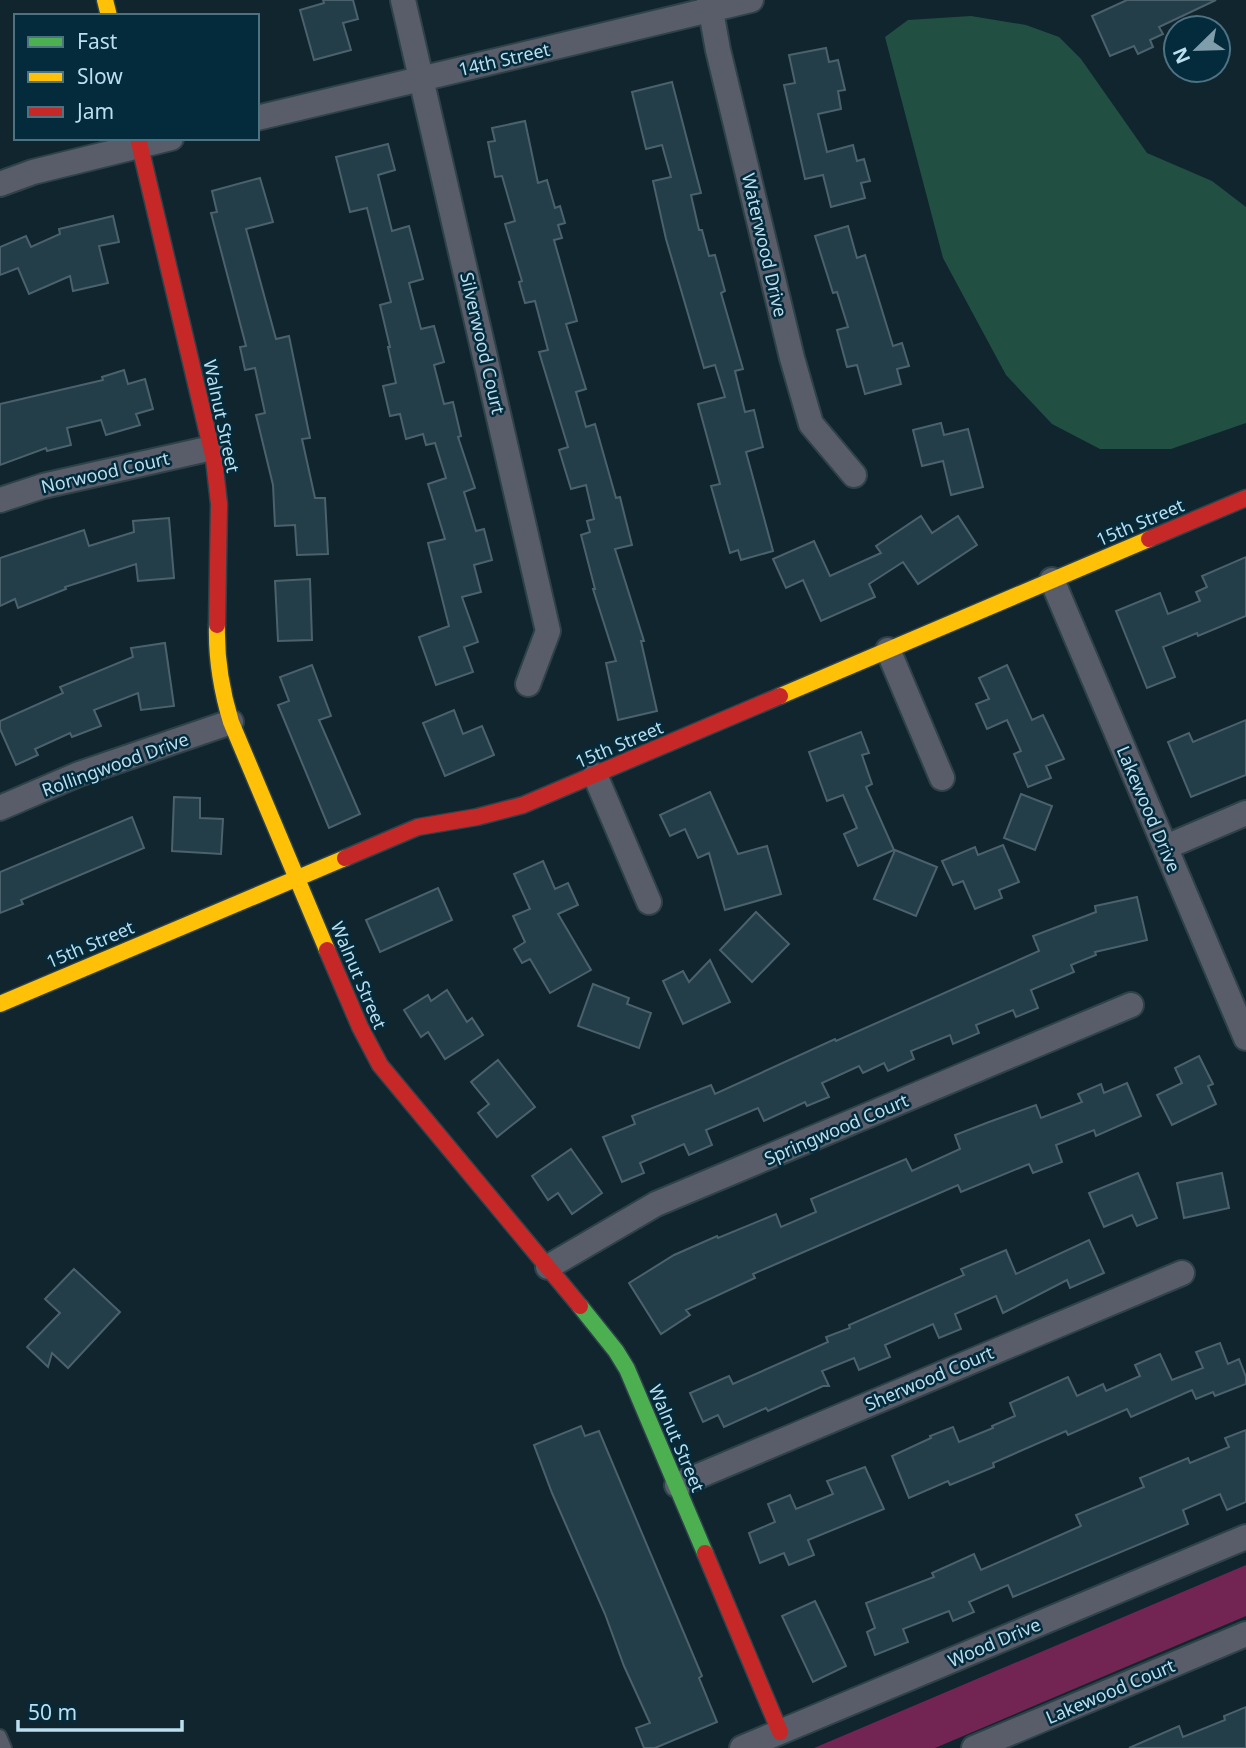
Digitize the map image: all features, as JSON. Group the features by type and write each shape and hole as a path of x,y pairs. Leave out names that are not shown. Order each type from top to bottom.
{"street":[{"name":"Silverwood Court","path":"403,0 548,631 528,684"},
{"name":"14th Street","path":"259,118 710,5 751,0"},
{"name":"Waterwood Drive","path":"710,5 788,345 811,424 853,475"},
{"path":"0,184 139,142"},
{"name":"Walnut Street","path":"139,142 212,448 219,504 216,653 220,685 231,722 360,1027 380,1065 548,1267 616,1351 627,1369 780,1732"},
{"name":"Norwood Court","path":"0,500 43,486 212,448"},
{"name":"15th Street","path":"0,1004 418,827 500,812 596,775 1246,498"},
{"name":"Lakewood Drive","path":"1052,580 1246,1038"},
{"path":"888,650 942,778"},
{"name":"Rollingwood Drive","path":"0,808 79,774 231,722"},
{"path":"596,775 649,902"},
{"path":"1166,847 1246,813"},
{"name":"Springwood Court","path":"548,1267 656,1204 1131,1005"},
{"name":"Sherwood Court","path":"677,1485 1182,1273"},
{"name":"Wood Drive","path":"742,1748 1246,1537"},
{"name":"Lakewood Court","path":"974,1748 1246,1634"}],"lane":[{"path":"0,1736 5,1748"}],"shaded area":[{"path":"971,16 1026,25 1059,37 1081,59 1147,153 1212,181 1246,207 1246,423 1171,449 1100,449 1052,424 1006,375 943,258 885,37 908,20"},
{"path":"1246,1565 1246,1616 935,1748 814,1748"}],"building":[{"path":"323,0 353,0 358,19 343,23 351,50 314,60 300,10 324,3"},
{"path":"1127,0 1216,0 1186,14 1162,14 1162,26 1159,27 1162,34 1150,40 1153,47 1138,54 1134,46 1110,56 1092,16"},
{"path":"826,48 829,62 838,60 845,90 838,91 841,109 818,114 827,152 853,145 857,161 864,159 870,181 861,183 865,198 831,207 823,175 805,179 784,85 795,83 789,55"},
{"path":"672,82 701,193 691,195 699,230 702,230 709,256 715,255 725,291 721,293 743,369 735,371 745,412 754,410 763,447 746,452 773,551 741,560 738,550 730,553 711,486 720,484 698,404 725,397 715,365 704,368 666,239 653,181 671,177 662,145 646,149 632,92"},
{"path":"525,121 538,183 547,180 555,208 560,206 565,223 558,225 562,238 554,240 577,321 566,324 586,389 576,392 586,427 595,424 616,498 620,497 632,545 615,549 644,641 641,641 657,711 618,720 606,663 616,661 593,589 581,535 590,532 587,521 594,519 586,485 571,489 559,450 568,447 539,352 548,350 535,301 525,303 519,282 522,281 505,224 515,221 502,176 495,177 488,142 495,141 492,128"},
{"path":"388,144 395,170 378,175 392,231 409,226 423,279 409,283 421,329 434,326 444,362 434,365 444,404 453,402 461,436 458,437 475,488 464,492 476,531 484,529 492,560 474,565 481,592 462,597 478,642 464,647 473,672 436,685 419,637 449,626 428,543 445,539 428,484 446,478 435,443 426,445 423,434 406,439 400,414 390,416 383,386 396,383 380,305 391,302 367,208 350,212 336,157"},
{"path":"260,178 273,222 246,229 276,339 289,336 310,438 302,439 315,498 325,498 328,554 297,555 295,525 275,526 273,485 256,415 265,413 255,368 245,370 240,347 246,346 211,213 217,212 212,191"},
{"path":"113,216 119,242 99,246 108,283 73,291 70,276 29,294 18,268 0,275 0,247 26,236 31,247 60,234 59,229"},
{"path":"848,226 857,258 865,255 893,346 902,343 909,366 897,369 901,384 865,394 857,365 847,367 837,330 848,327 837,292 833,293 815,236"},
{"path":"124,370 128,384 145,379 153,409 136,414 140,425 106,435 101,420 67,428 71,445 47,451 46,448 0,465 0,404 103,380 102,377"},
{"path":"941,423 944,435 968,429 983,487 951,495 943,461 922,466 913,430"},
{"path":"921,516 932,533 958,516 977,545 918,584 903,562 869,584 875,597 821,621 803,580 786,588 773,559 814,541 830,576 881,553 876,546"},
{"path":"169,518 174,578 138,581 136,564 65,587 66,589 18,608 15,599 0,606 0,558 84,530 89,546 134,532 133,521"},
{"path":"1246,557 1246,616 1163,647 1175,677 1147,688 1116,611 1160,593 1168,614 1200,601 1196,592 1207,587 1202,576"},
{"path":"310,579 312,640 278,641 275,581"},
{"path":"165,643 174,706 141,710 138,693 94,710 101,726 72,737 70,733 35,749 38,755 16,765 0,729 0,721 63,693 60,687 133,657 131,648"},
{"path":"312,665 331,716 319,720 360,814 329,828 278,705 289,701 280,677"},
{"path":"1007,665 1032,720 1043,715 1064,759 1046,766 1051,778 1028,787 1014,754 1021,751 1007,720 987,729 976,704 989,699 979,678"},
{"path":"454,710 463,734 482,726 494,755 445,776 423,723"},
{"path":"1246,720 1246,775 1191,797 1168,742 1189,733 1193,742"},
{"path":"861,732 869,753 862,755 872,784 866,787 894,850 858,866 844,834 857,828 843,795 827,801 809,752"},
{"path":"710,792 738,854 767,846 781,894 725,910 709,853 698,858 685,829 670,836 660,815"},
{"path":"1021,794 1052,806 1035,850 1004,838"},
{"path":"174,797 200,798 200,818 223,819 221,854 172,851"},
{"path":"132,817 144,848 21,900 23,904 0,913 0,872"},
{"path":"1003,845 1019,882 999,890 1002,898 975,909 963,881 953,885 942,861 975,847 978,855"},
{"path":"895,850 937,867 916,916 874,899"},
{"path":"543,861 555,889 568,883 578,905 558,914 591,970 550,993 530,959 522,963 514,949 525,942 513,916 530,909 514,874"},
{"path":"438,888 452,920 380,952 366,920"},
{"path":"1137,897 1147,940 1095,952 1096,955 1071,965 1074,972 1031,990 1038,1008 1016,1017 1013,1010 976,1025 979,1033 953,1044 950,1035 911,1051 914,1059 888,1071 884,1063 863,1073 859,1066 822,1083 829,1097 807,1106 805,1102 764,1121 758,1108 706,1130 712,1145 689,1155 684,1144 640,1163 644,1173 622,1182 603,1137 635,1124 632,1116 711,1085 715,1094 1039,951 1033,936 1096,912 1095,906"},
{"path":"756,912 789,944 752,982 720,950"},
{"path":"710,960 730,1002 683,1024 663,981 683,971 689,982"},
{"path":"593,984 629,998 627,1004 651,1013 639,1048 578,1026"},
{"path":"447,990 467,1022 472,1018 483,1035 445,1059 428,1032 421,1037 404,1010 428,995 431,1001"},
{"path":"1199,1056 1213,1084 1208,1086 1216,1104 1172,1125 1157,1095 1182,1083 1175,1068"},
{"path":"498,1060 535,1107 497,1137 478,1113 489,1104 471,1082"},
{"path":"1127,1083 1141,1116 1096,1136 1094,1130 1056,1145 1062,1162 1033,1173 1029,1164 961,1192 958,1185 753,1274 755,1278 686,1310 690,1315 661,1334 629,1283 674,1255 717,1236 718,1238 776,1214 781,1227 816,1212 811,1199 906,1159 912,1171 960,1149 955,1135 1036,1105 1041,1118 1082,1102 1078,1094 1101,1084 1104,1093"},
{"path":"571,1149 602,1193 572,1214 558,1193 548,1200 532,1176"},
{"path":"1138,1173 1157,1218 1137,1226 1132,1215 1104,1227 1089,1193"},
{"path":"1222,1173 1229,1208 1184,1218 1177,1183"},
{"path":"1089,1240 1104,1273 1070,1288 1067,1280 1003,1313 996,1296 955,1314 961,1329 939,1338 933,1324 885,1345 890,1357 859,1370 854,1358 822,1371 829,1386 823,1386 768,1411 766,1408 724,1427 718,1415 703,1422 690,1393 729,1376 733,1384 828,1342 826,1337 850,1328 849,1325 964,1275 961,1269 1006,1250 1016,1274"},
{"path":"74,1269 120,1312 68,1368 52,1353 48,1367 27,1347 60,1313 45,1299"},
{"path":"1220,1343 1228,1364 1239,1359 1246,1384 1215,1396 1213,1392 1196,1399 1192,1390 1131,1417 1127,1409 1068,1435 1066,1431 993,1463 994,1467 950,1485 948,1481 909,1498 892,1456 931,1438 930,1436 953,1427 959,1442 993,1428 992,1426 1015,1416 1010,1403 1068,1377 1077,1396 1103,1384 1106,1391 1140,1376 1135,1365 1160,1354 1172,1380 1203,1368 1196,1352"},
{"path":"581,1426 585,1436 599,1431 702,1676 699,1678 717,1722 655,1748 644,1748 636,1728 650,1723 534,1445"},
{"path":"1246,1430 1246,1502 1227,1510 1220,1494 1183,1510 1188,1524 1013,1597 1008,1585 969,1602 974,1612 953,1621 949,1611 903,1629 908,1642 875,1655 867,1632 875,1628 866,1603 934,1577 932,1573 974,1554 981,1570 1081,1526 1076,1515 1144,1487 1140,1478 1188,1458 1190,1463 1229,1447 1225,1438"},
{"path":"865,1467 884,1509 808,1540 814,1555 789,1565 784,1553 760,1563 749,1533 775,1522 768,1504 790,1495 796,1509 833,1494 827,1481"},
{"path":"815,1601 846,1666 813,1682 782,1616"},
{"path":"1246,1707 1246,1748 1129,1748 1179,1726 1183,1737 1225,1720 1224,1716"}],"traffic: fast":[{"path":"580,1306 627,1369 705,1553"}],"traffic: slow":[{"path":"105,0 108,14"},
{"path":"780,696 1149,539"},
{"path":"217,625 220,674 231,722 327,950"},
{"path":"0,1004 345,858"}],"traffic: jam":[{"path":"138,140 214,460 219,504 217,625"},
{"path":"1149,539 1246,498"},
{"path":"345,858 418,827 477,817 523,805 780,696"},
{"path":"327,950 360,1027 380,1065 580,1306"},
{"path":"705,1553 780,1732"}]}
